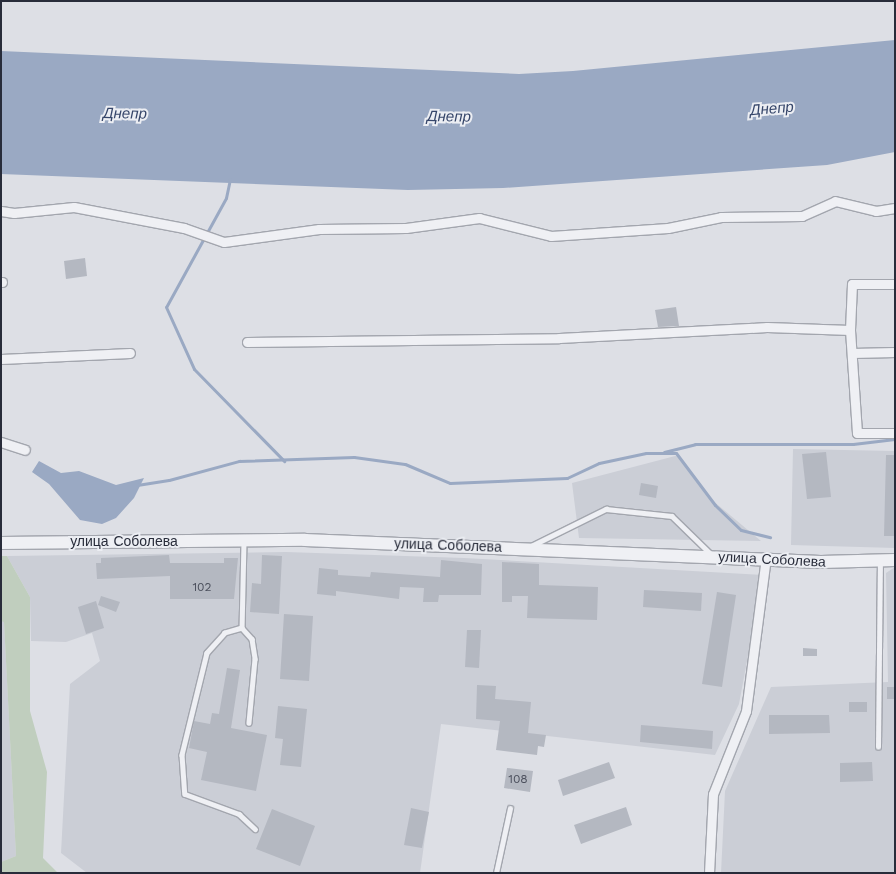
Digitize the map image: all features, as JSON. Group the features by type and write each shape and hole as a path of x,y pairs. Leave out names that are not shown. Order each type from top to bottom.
{"street":[{"path":"1,211 14,214 74,207 184,228 224,242 319,229 406,228 479,218 551,236 668,228 721,217 802,216 835,202 876,211 895,208"},
{"path":"895,284 852,284 850,330 856,433 895,433"},
{"path":"247,342 559,338 766,327 850,330"},
{"path":"852,353 895,352"},
{"path":"1,359 130,353"},
{"path":"1,442 25,450"},
{"name":"улица Соболева","path":"1,543 244,540 528,548 766,558 821,562 895,560"},
{"path":"709,873 713,794 746,711 766,558"}],"lane":[{"path":"528,548 606,509 672,516 712,556"},
{"path":"244,540 242,628 252,639 255,659 249,723"},
{"path":"878,748 880,560"},
{"path":"242,628 225,633 207,653 182,755 185,794 239,814 255,829"},
{"path":"496,873 510,808"}],"shaded area":[{"path":"793,449 895,451 895,548 791,545"},
{"path":"679,455 712,500 761,541 579,538 572,483"},
{"path":"286,552 464,558 763,575 739,704 715,755 441,724 420,873 87,873 61,853 70,684 100,661 92,633 66,642 31,641 30,597 7,556"},
{"path":"895,567 895,873 721,873 725,791 771,687 888,682 886,573"},
{"path":"1,621 4,621 16,856 1,862"}],"green space":[{"path":"1,556 7,556 30,597 30,711 47,772 43,858 58,873 1,873 1,862 16,856 4,622 1,621"}],"water":[{"name":"Днепр","path":"895,40 895,152 827,165 503,188 408,190 1,174 1,51 519,74 573,71"},
{"path":"39,461 61,473 79,471 116,485 144,478 134,498 116,518 102,524 80,520 49,484 32,472"}],"building":[{"path":"85,258 87,276 66,279 64,261"},
{"path":"676,307 679,326 658,327 655,310"},
{"path":"826,452 831,497 807,499 802,454"},
{"path":"886,455 895,455 895,536 884,536"},
{"path":"641,483 658,486 656,498 639,495"},
{"path":"169,555 170,563 224,563 224,558 238,558 234,599 170,599 170,576 97,579 96,563 101,563 101,558"},
{"path":"262,555 282,556 279,614 250,612 252,583 261,584"},
{"path":"441,560 482,564 481,595 439,595 438,602 423,602 424,588 400,587 399,599 336,591 336,596 317,594 319,568 338,570 338,575 370,577 371,572 440,577"},
{"path":"502,562 539,564 539,585 598,587 597,620 527,618 528,596 512,596 512,602 502,602"},
{"path":"644,590 702,593 701,611 643,607"},
{"path":"717,592 736,595 722,687 702,684"},
{"path":"101,596 120,602 116,612 98,605"},
{"path":"96,601 104,628 86,634 78,607"},
{"path":"284,614 313,616 309,681 280,679"},
{"path":"467,630 481,630 479,668 465,667"},
{"path":"803,648 817,649 817,656 803,656"},
{"path":"227,668 240,670 231,728 267,735 256,791 201,780 207,752 189,748 194,721 210,724 212,713 219,714"},
{"path":"477,685 496,686 495,699 531,702 528,733 546,735 544,747 538,746 537,755 496,750 500,721 476,719"},
{"path":"887,687 895,687 895,699 887,699"},
{"path":"849,702 867,702 867,712 849,712"},
{"path":"278,706 307,709 301,767 280,765 283,739 275,738"},
{"path":"769,715 829,715 830,733 769,734"},
{"path":"641,725 713,731 712,749 640,742"},
{"path":"609,762 615,778 563,796 558,780"},
{"path":"872,762 873,781 840,782 840,763"},
{"path":"507,768 533,771 530,792 504,788"},
{"path":"626,807 632,825 581,844 574,825"},
{"path":"411,808 429,812 422,848 404,845"},
{"path":"272,809 315,826 300,866 256,849"}],"waterway":[{"path":"230,179 226,198 166,307 194,369 284,461"},
{"path":"664,452 695,444 853,444 895,439"},
{"path":"137,485 169,480 239,461 354,457 405,464 450,483 567,478 599,463 646,453 676,453 715,505 741,530 770,537"}]}
